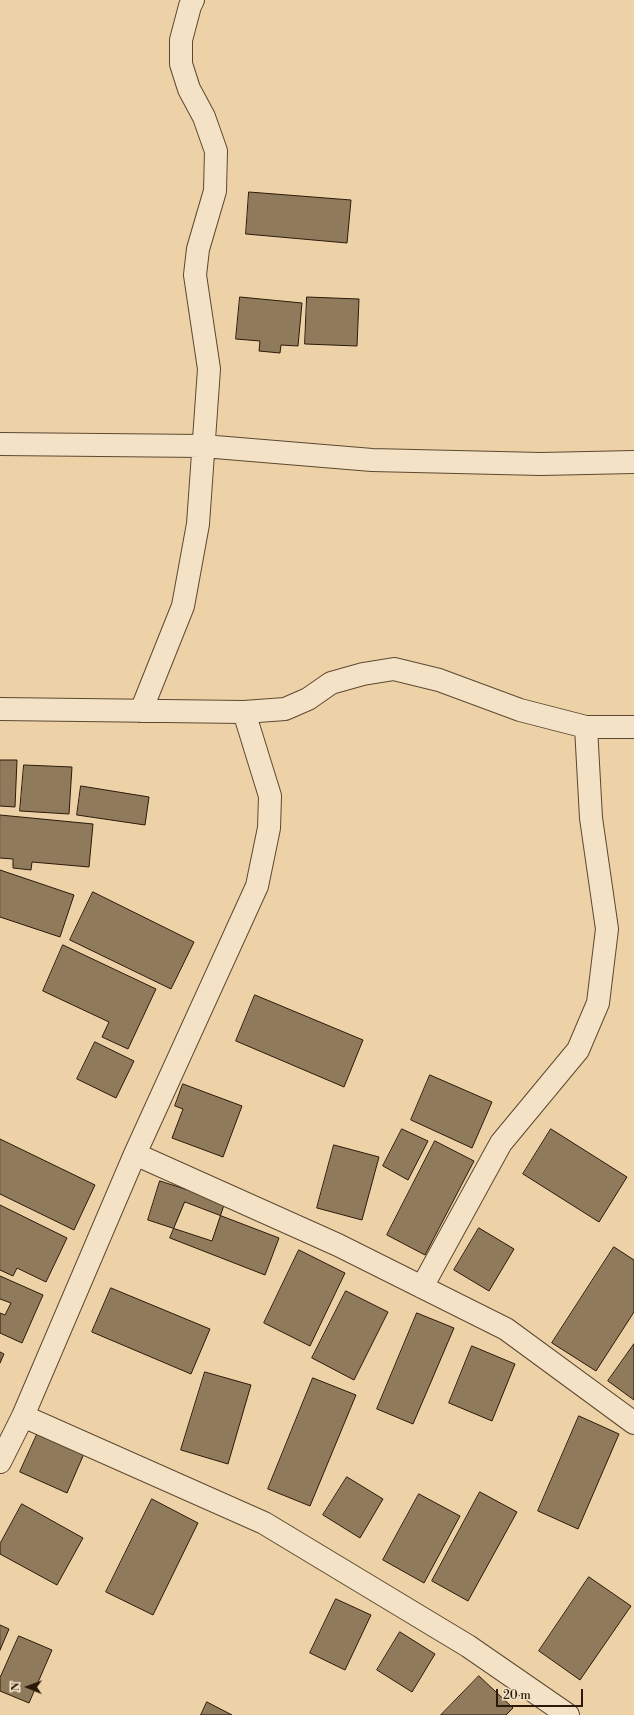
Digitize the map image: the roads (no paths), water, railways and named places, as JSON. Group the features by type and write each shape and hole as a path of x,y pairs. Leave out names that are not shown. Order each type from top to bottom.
{"street":[{"path":"141,710 184,606 198,524 209,369 196,275 198,250 215,191 216,151 204,117 189,89 181,64 181,40 193,0"},
{"path":"0,444 203,446 372,460 540,464 634,462"},
{"path":"0,709 244,712 285,709 308,700 331,683 363,674 394,669 439,680 520,710 586,727 634,727"},
{"path":"0,1462 23,1416 135,1154 257,886 269,828 270,796 244,712"},
{"path":"422,1287 501,1143 578,1050 598,1003 607,929 591,818 586,727"},
{"path":"135,1154 338,1245 506,1329 634,1423"},
{"path":"23,1416 264,1523 468,1646 568,1715"}]}
